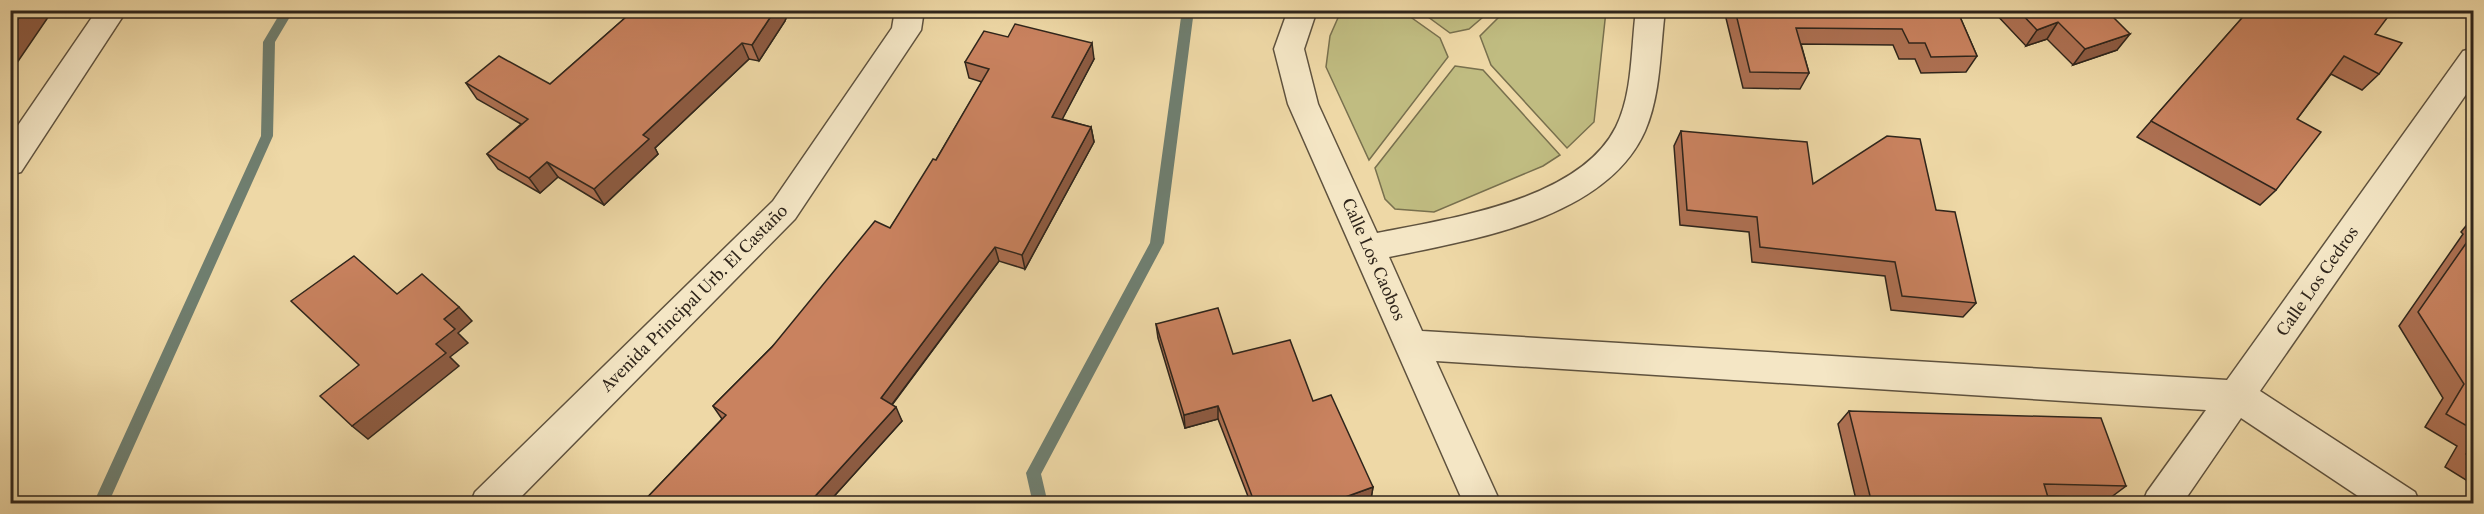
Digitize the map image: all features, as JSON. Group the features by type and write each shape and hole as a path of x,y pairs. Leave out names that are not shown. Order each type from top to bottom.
{"street":[{"path":"10,163 113,10"},
{"name":"Avenida Principal Urb. El Castaño","path":"488,504 784,210 906,30 910,10"},
{"name":"Calle Los Caobos","path":"1303,10 1289,49 1303,104 1483,504"},
{"path":"1369,248 1495,220 1559,196 1604,167 1628,134 1637,105 1651,10"},
{"name":"Calle Los Cedros","path":"2160,504 2474,59"},
{"path":"1413,345 2237,396 2402,504"}],"shaded area":[{"path":"1506,10 1606,11 1594,122 1567,148 1491,65 1480,36"},
{"path":"1341,11 1402,11 1440,38 1448,57 1369,160 1326,67 1330,36"},
{"path":"1420,11 1490,11 1469,29 1450,33"},
{"path":"1455,66 1483,70 1560,155 1543,166 1434,212 1395,209 1385,199 1375,168"}],"building":[{"path":"10,10 24,10 10,31"},
{"path":"634,10 775,10 752,45 742,43 643,135 649,139 594,189 547,162 529,178 487,154 528,119 466,83 499,56 550,84"},
{"path":"1735,10 1957,10 1977,56 1931,57 1925,43 1909,43 1902,29 1796,28 1809,73 1750,72"},
{"path":"2018,10 2106,10 2130,34 2085,49 2058,22 2037,30"},
{"path":"2249,10 2393,10 2375,34 2402,43 2379,74 2344,56 2297,119 2321,132 2276,190 2151,121"},
{"path":"1015,24 1092,43 1052,117 1091,127 1022,255 995,247 881,398 896,407 808,504 641,504 726,415 713,406 772,347 875,221 890,228 933,159 936,160 989,69 965,62 984,31 1008,37"},
{"path":"1681,131 1807,142 1813,184 1887,136 1920,139 1936,210 1955,212 1976,303 1902,296 1895,262 1760,247 1757,217 1687,210"},
{"path":"2474,232 2474,430 2446,414 2464,384 2418,312"},
{"path":"354,256 397,294 422,274 459,307 444,319 455,329 436,344 446,353 352,426 320,396 359,365 291,301"},
{"path":"1218,308 1233,354 1290,340 1313,401 1331,395 1373,487 1326,504 1255,504 1218,406 1184,415 1156,324"},
{"path":"1849,411 2101,418 2126,486 2044,484 2050,504 1872,504"},
{"path":"2474,442 2474,458 2466,454"},
{"path":"595,499 601,504 591,504"}],"waterway":[{"path":"100,504 267,136 269,42 288,10"},
{"path":"1041,504 1033,473 1157,243 1188,10"}]}
